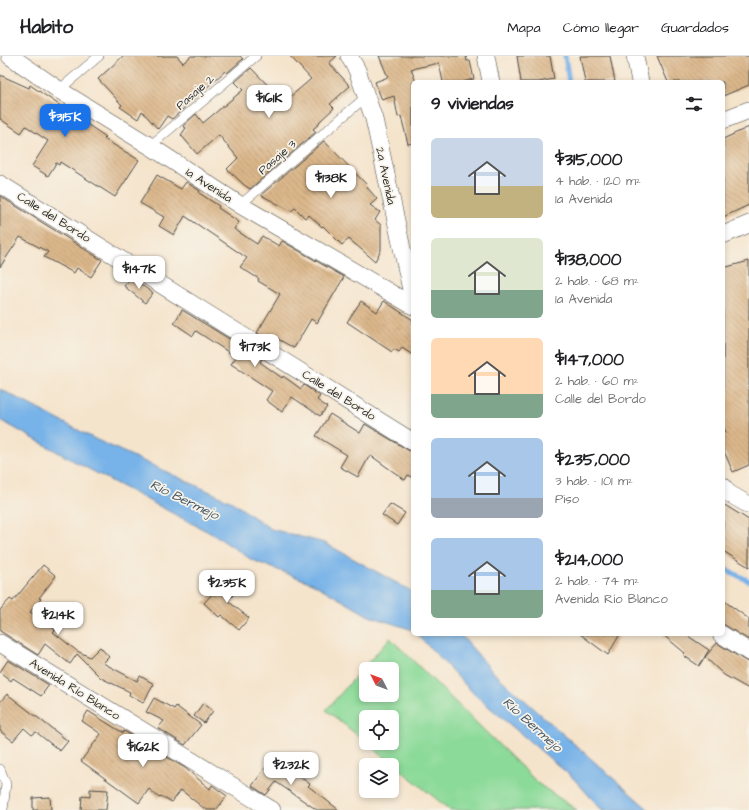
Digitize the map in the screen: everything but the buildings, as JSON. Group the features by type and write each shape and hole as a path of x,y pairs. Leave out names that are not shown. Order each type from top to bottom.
{"street":[{"name":"1a Avenida","path":"10,56 59,90 150,146 240,205 411,305"},
{"name":"2a Avenida","path":"349,56 357,70 374,119 411,290"},
{"path":"486,56 491,80"},
{"path":"635,56 640,80"},
{"path":"725,119 749,110"},
{"name":"Calle del Bordo","path":"0,184 411,441"},
{"path":"725,234 749,224"},
{"path":"725,489 728,493 749,505"},
{"path":"724,636 749,652"},
{"name":"Avenida Río Blanco","path":"0,643 272,810"}],"lane":[{"path":"59,90 99,56"},
{"name":"Pasaje 2","path":"150,146 256,56"},
{"name":"Pasaje 3","path":"240,205 367,96"},
{"path":"0,769 6,784 3,810"}],"green space":[{"path":"390,638 540,785 577,810 450,810 399,769 399,758 386,758 376,750 399,750 399,710 359,710 359,736 326,710 359,673 359,702 399,702 399,662 369,662"}],"water":[{"name":"Río Bermejo","path":"0,389 93,438 232,502 271,529 325,543 411,591 411,629 369,616 312,583 252,560 216,536 81,465 0,420"},
{"name":"Río Bermejo","path":"419,636 462,636 494,673 649,810 602,810 574,779 474,694"}],"waterway":[{"path":"565,56 569,80"},
{"path":"725,569 749,581"}]}
